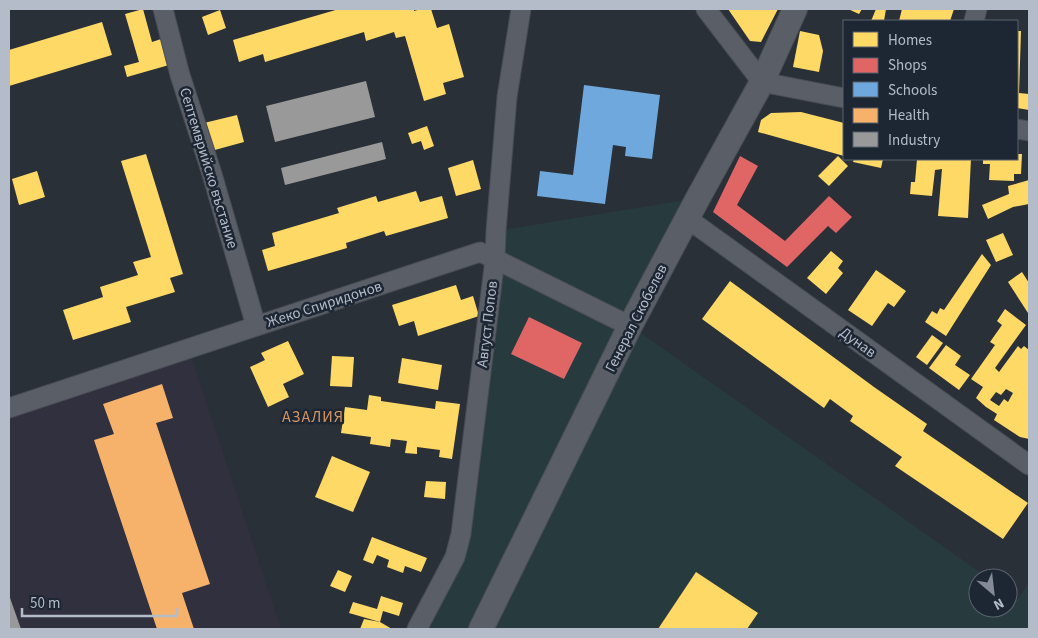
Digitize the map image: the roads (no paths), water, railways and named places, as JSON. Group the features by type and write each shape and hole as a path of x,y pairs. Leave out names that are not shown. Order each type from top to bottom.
{"street":[{"name":"Септемврийско въстание","path":"163,9 180,75 212,174 256,326"},
{"name":"Август Попов","path":"417,629 455,557 461,534 496,259 496,231 507,97 521,9"},
{"path":"706,9 762,82 843,98"},
{"name":"Генерал Скобелев","path":"481,629 630,326 762,82 795,9"},
{"name":"Дунав","path":"688,219 1029,464"},
{"name":"Жеко Спиридонов","path":"9,408 480,252 630,326"}],"district":[{"name":"АЗАЛИЯ","path":"313,416"}]}
